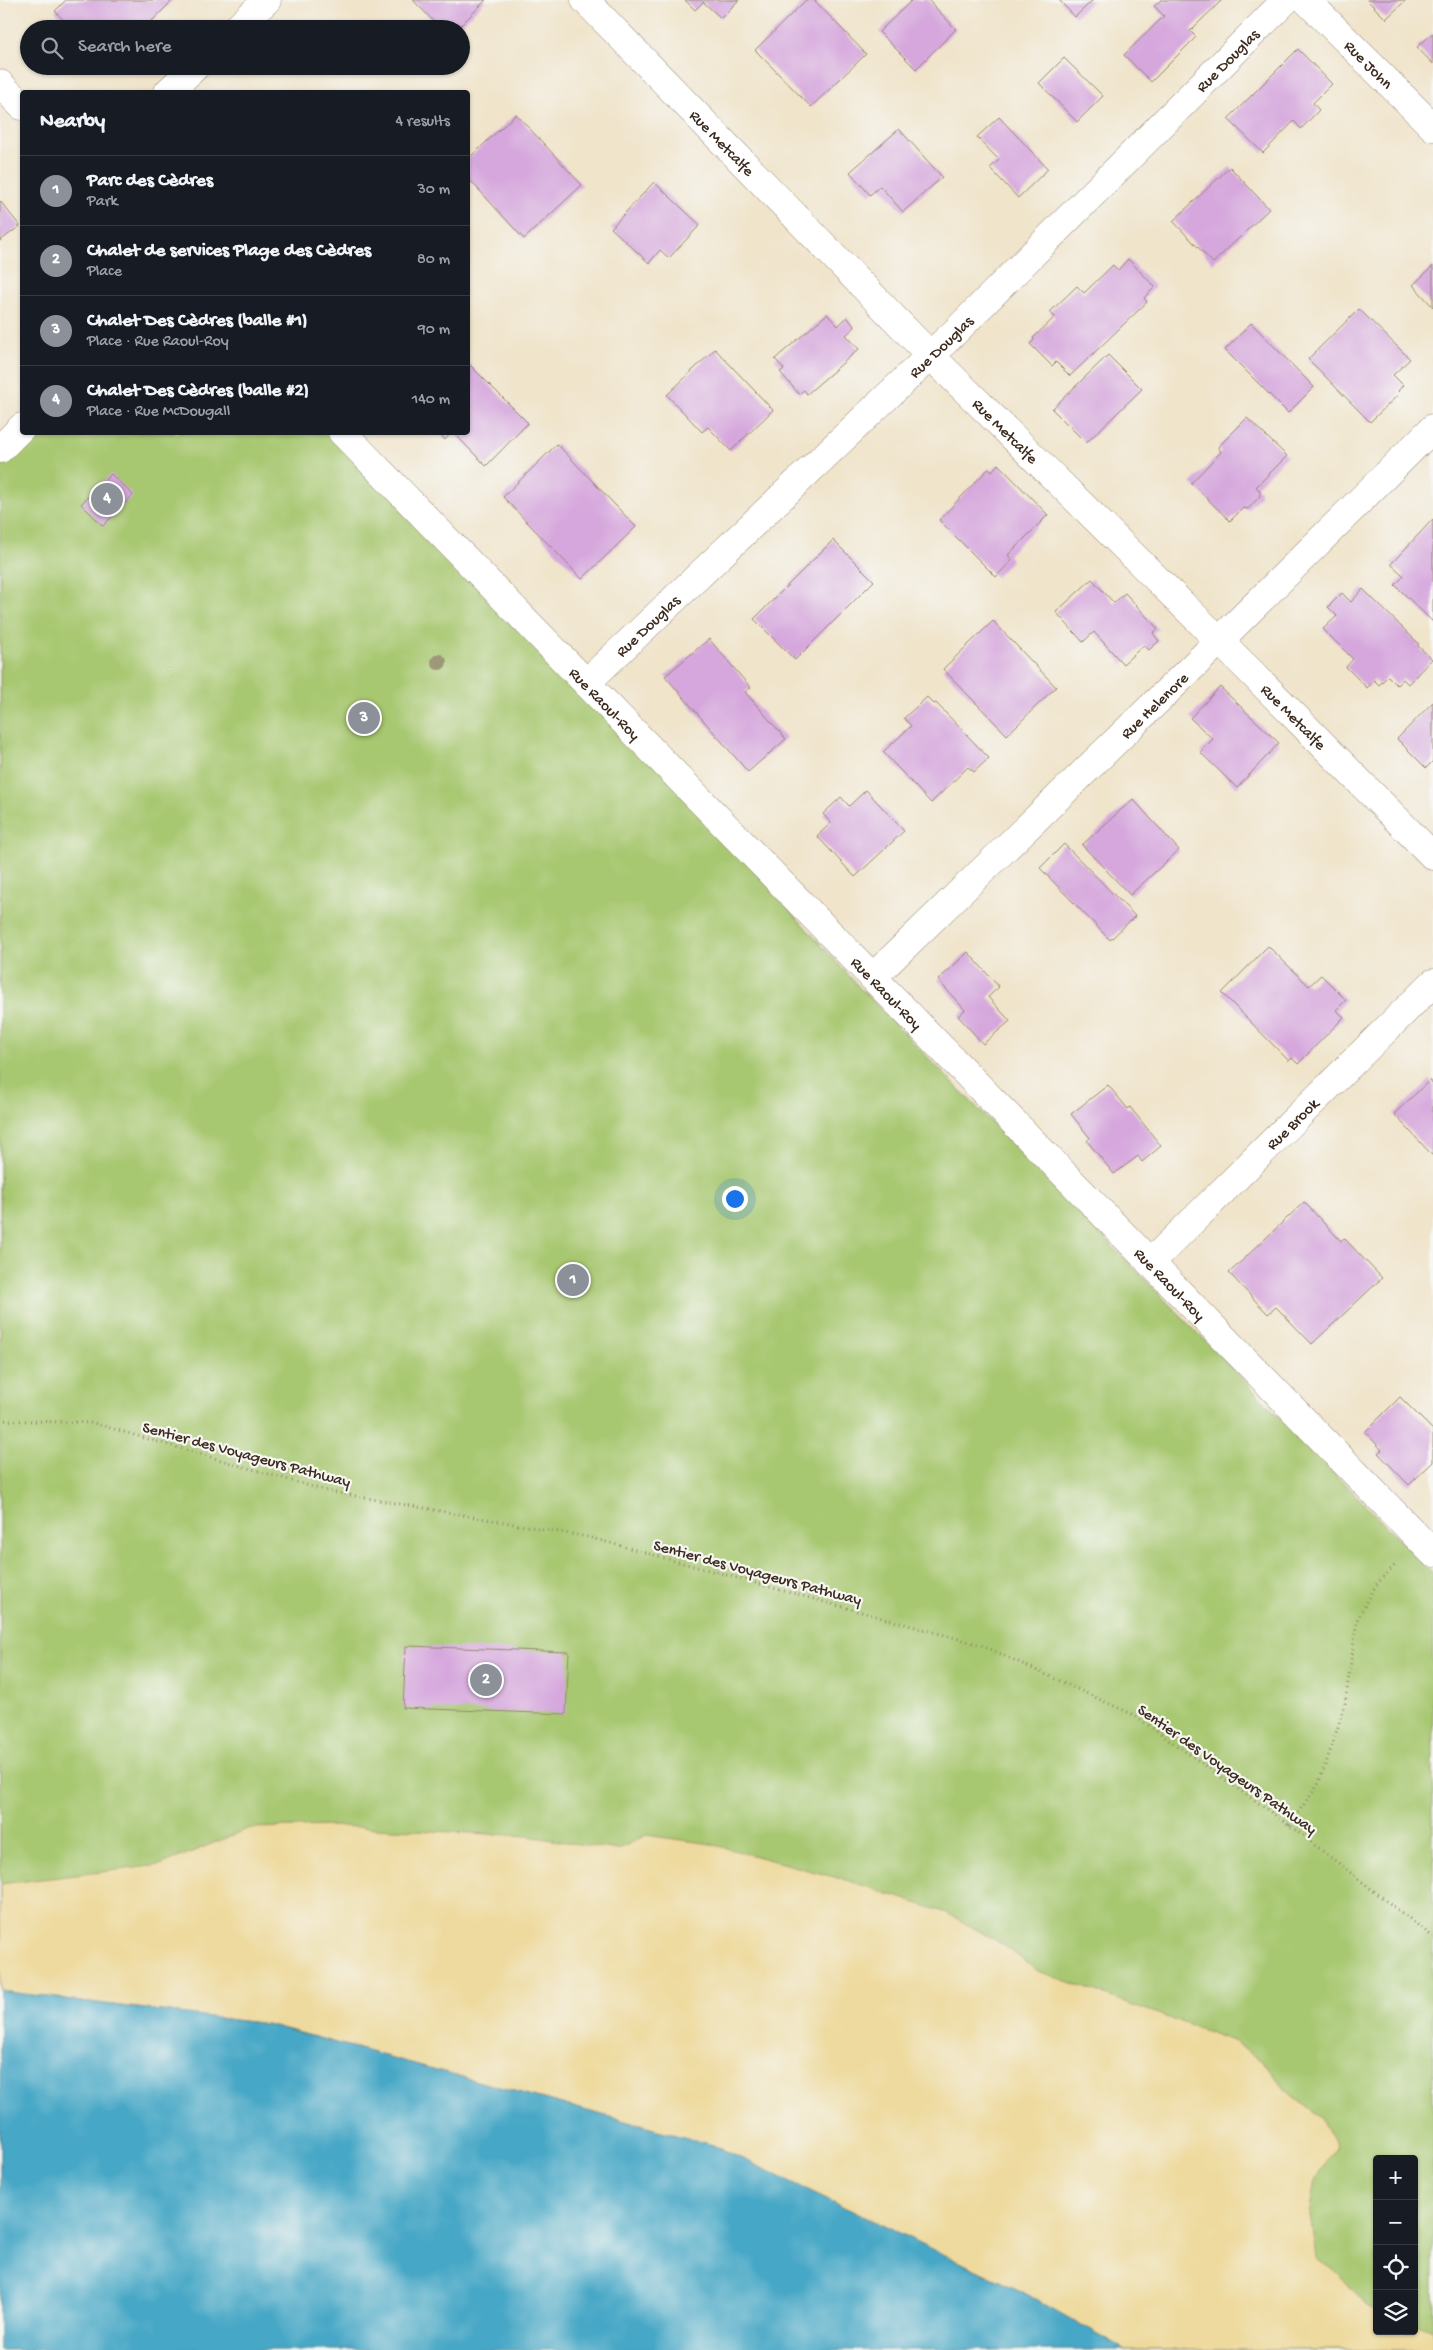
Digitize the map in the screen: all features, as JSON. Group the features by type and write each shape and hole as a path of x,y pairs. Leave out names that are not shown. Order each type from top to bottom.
{"street":[{"path":"245,20 266,0"},
{"name":"Rue Metcalfe","path":"585,0 930,355 1433,856"},
{"name":"Rue Douglas","path":"586,683 930,355 1286,0"},
{"name":"Rue John","path":"1306,0 1433,127"},
{"path":"170,90 186,75"},
{"path":"0,84 20,104"},
{"name":"Rue Helenore","path":"873,977 1219,641 1433,428"},
{"path":"0,449 20,429"},
{"name":"Rue Raoul-Roy","path":"345,435 1150,1263 1429,1540"},
{"name":"Rue Brook","path":"1150,1263 1433,983"}],"path":[{"name":"Sentier des Voyageurs Pathway","path":"0,1420 93,1423 327,1491 588,1537 981,1645 1134,1715 1289,1825 1433,1937"},
{"path":"1289,1825 1318,1784 1332,1746 1345,1704 1358,1620 1376,1585 1429,1540"}],"green space":[{"path":"20,434 344,435 586,683 859,987 1433,1574 1433,2350 1125,2350 1021,2291 713,2145 267,2024 0,1991 0,449"}],"sand":[{"path":"338,1826 527,1836 618,1850 646,1835 711,1844 849,1881 947,1913 1002,1944 1038,1971 1236,2042 1268,2067 1288,2093 1321,2118 1335,2147 1316,2180 1310,2214 1316,2256 1346,2282 1368,2308 1373,2310 1373,2335 1418,2335 1418,2324 1433,2330 1433,2350 1125,2350 1021,2291 713,2145 267,2024 0,1991 0,1884 160,1865 250,1828"}],"water":[{"path":"0,1991 267,2024 713,2145 1021,2291 1125,2350 0,2350"}],"building":[{"path":"66,0 173,0 153,20 64,20 55,11"},
{"path":"413,0 486,0 466,20 432,20"},
{"path":"685,0 739,0 721,18 703,2 695,10"},
{"path":"806,0 814,0 866,54 811,107 755,50"},
{"path":"912,0 928,0 956,29 916,69 879,32"},
{"path":"1059,0 1093,0 1075,17"},
{"path":"1161,0 1222,0 1190,31 1196,37 1151,82 1124,55 1164,16 1154,6"},
{"path":"1367,0 1406,0 1386,19"},
{"path":"1433,33 1433,64 1417,47"},
{"path":"1298,49 1332,84 1313,103 1319,110 1301,129 1294,121 1263,153 1228,119"},
{"path":"1064,58 1103,96 1077,122 1039,83"},
{"path":"516,114 582,185 524,239 470,180 470,157"},
{"path":"999,117 1048,169 1018,198 990,168 999,160 977,137"},
{"path":"899,129 942,177 903,212 880,186 870,195 850,172"},
{"path":"1230,167 1269,209 1213,263 1173,221"},
{"path":"654,182 700,225 669,258 660,250 649,263 611,228"},
{"path":"0,201 20,226 0,241"},
{"path":"1128,259 1155,287 1144,298 1147,302 1070,376 1056,362 1052,366 1030,344 1034,340 1033,338 1055,317 1050,312 1077,286 1084,293 1113,265 1118,270"},
{"path":"1433,266 1433,307 1413,285"},
{"path":"1359,309 1410,359 1393,375 1403,385 1398,391 1400,393 1370,422 1308,359"},
{"path":"827,314 838,326 847,317 855,327 846,335 859,349 807,394 804,390 799,394 780,372 784,369 775,359"},
{"path":"1251,323 1314,387 1288,413 1225,350"},
{"path":"715,349 773,410 731,451 708,427 702,432 667,395"},
{"path":"1108,355 1142,389 1086,443 1052,409"},
{"path":"470,365 528,423 486,466 456,435 470,435"},
{"path":"1247,418 1287,456 1256,487 1260,491 1260,496 1248,509 1243,508 1230,521 1191,483 1221,452 1218,447"},
{"path":"441,435 449,435 445,440"},
{"path":"557,444 636,527 582,579 503,497"},
{"path":"998,464 1048,515 1008,555 1012,560 996,577 939,520 989,468 992,471"},
{"path":"111,474 133,495 103,526 81,504"},
{"path":"1433,519 1433,622 1395,585 1404,576 1391,564"},
{"path":"833,540 874,581 795,660 754,619"},
{"path":"1092,579 1114,603 1125,593 1158,629 1153,633 1159,641 1149,650 1144,645 1123,664 1094,632 1083,642 1056,612"},
{"path":"1363,589 1432,659 1408,684 1403,679 1397,685 1388,676 1379,685 1374,680 1367,688 1346,667 1353,659 1323,629 1337,616 1328,607 1342,593 1351,602"},
{"path":"993,621 1056,687 1007,735 943,669"},
{"path":"709,639 751,688 745,692 786,739 748,772 665,676"},
{"path":"1220,687 1279,743 1237,788 1200,752 1213,739 1190,718"},
{"path":"927,697 934,704 936,703 989,758 974,772 968,767 931,803 883,752 911,726 904,718"},
{"path":"1433,702 1433,761 1426,768 1397,739"},
{"path":"362,703 379,719 365,734 348,717"},
{"path":"866,790 904,831 855,877 817,836 831,823 823,814 841,797 849,806"},
{"path":"1133,799 1179,850 1130,895 1082,845"},
{"path":"1064,844 1135,916 1110,940 1040,868"},
{"path":"1268,946 1309,986 1321,975 1346,1000 1336,1010 1344,1017 1298,1064 1292,1058 1289,1061 1222,993"},
{"path":"968,952 999,987 988,997 1010,1021 983,1044 958,1016 965,1010 938,980"},
{"path":"1430,1080 1433,1084 1433,1156 1394,1114"},
{"path":"1108,1085 1128,1109 1130,1107 1161,1146 1142,1162 1138,1156 1114,1174 1087,1141 1090,1138 1071,1114"},
{"path":"1304,1202 1341,1241 1344,1238 1382,1278 1312,1344 1276,1307 1268,1314 1229,1273"},
{"path":"1400,1397 1433,1430 1433,1462 1409,1485 1378,1453 1382,1450 1365,1432"},
{"path":"406,1646 569,1652 566,1714 403,1708"}],"place":[{"name":"Chalet Des Cèdres (balle #2)","path":"107,499"},
{"name":"Chalet Des Cèdres (balle #1)","path":"364,718"},
{"name":"Parc des Cèdres","path":"573,1280"},
{"name":"Chalet de services Plage des Cèdres","path":"486,1680"}]}
